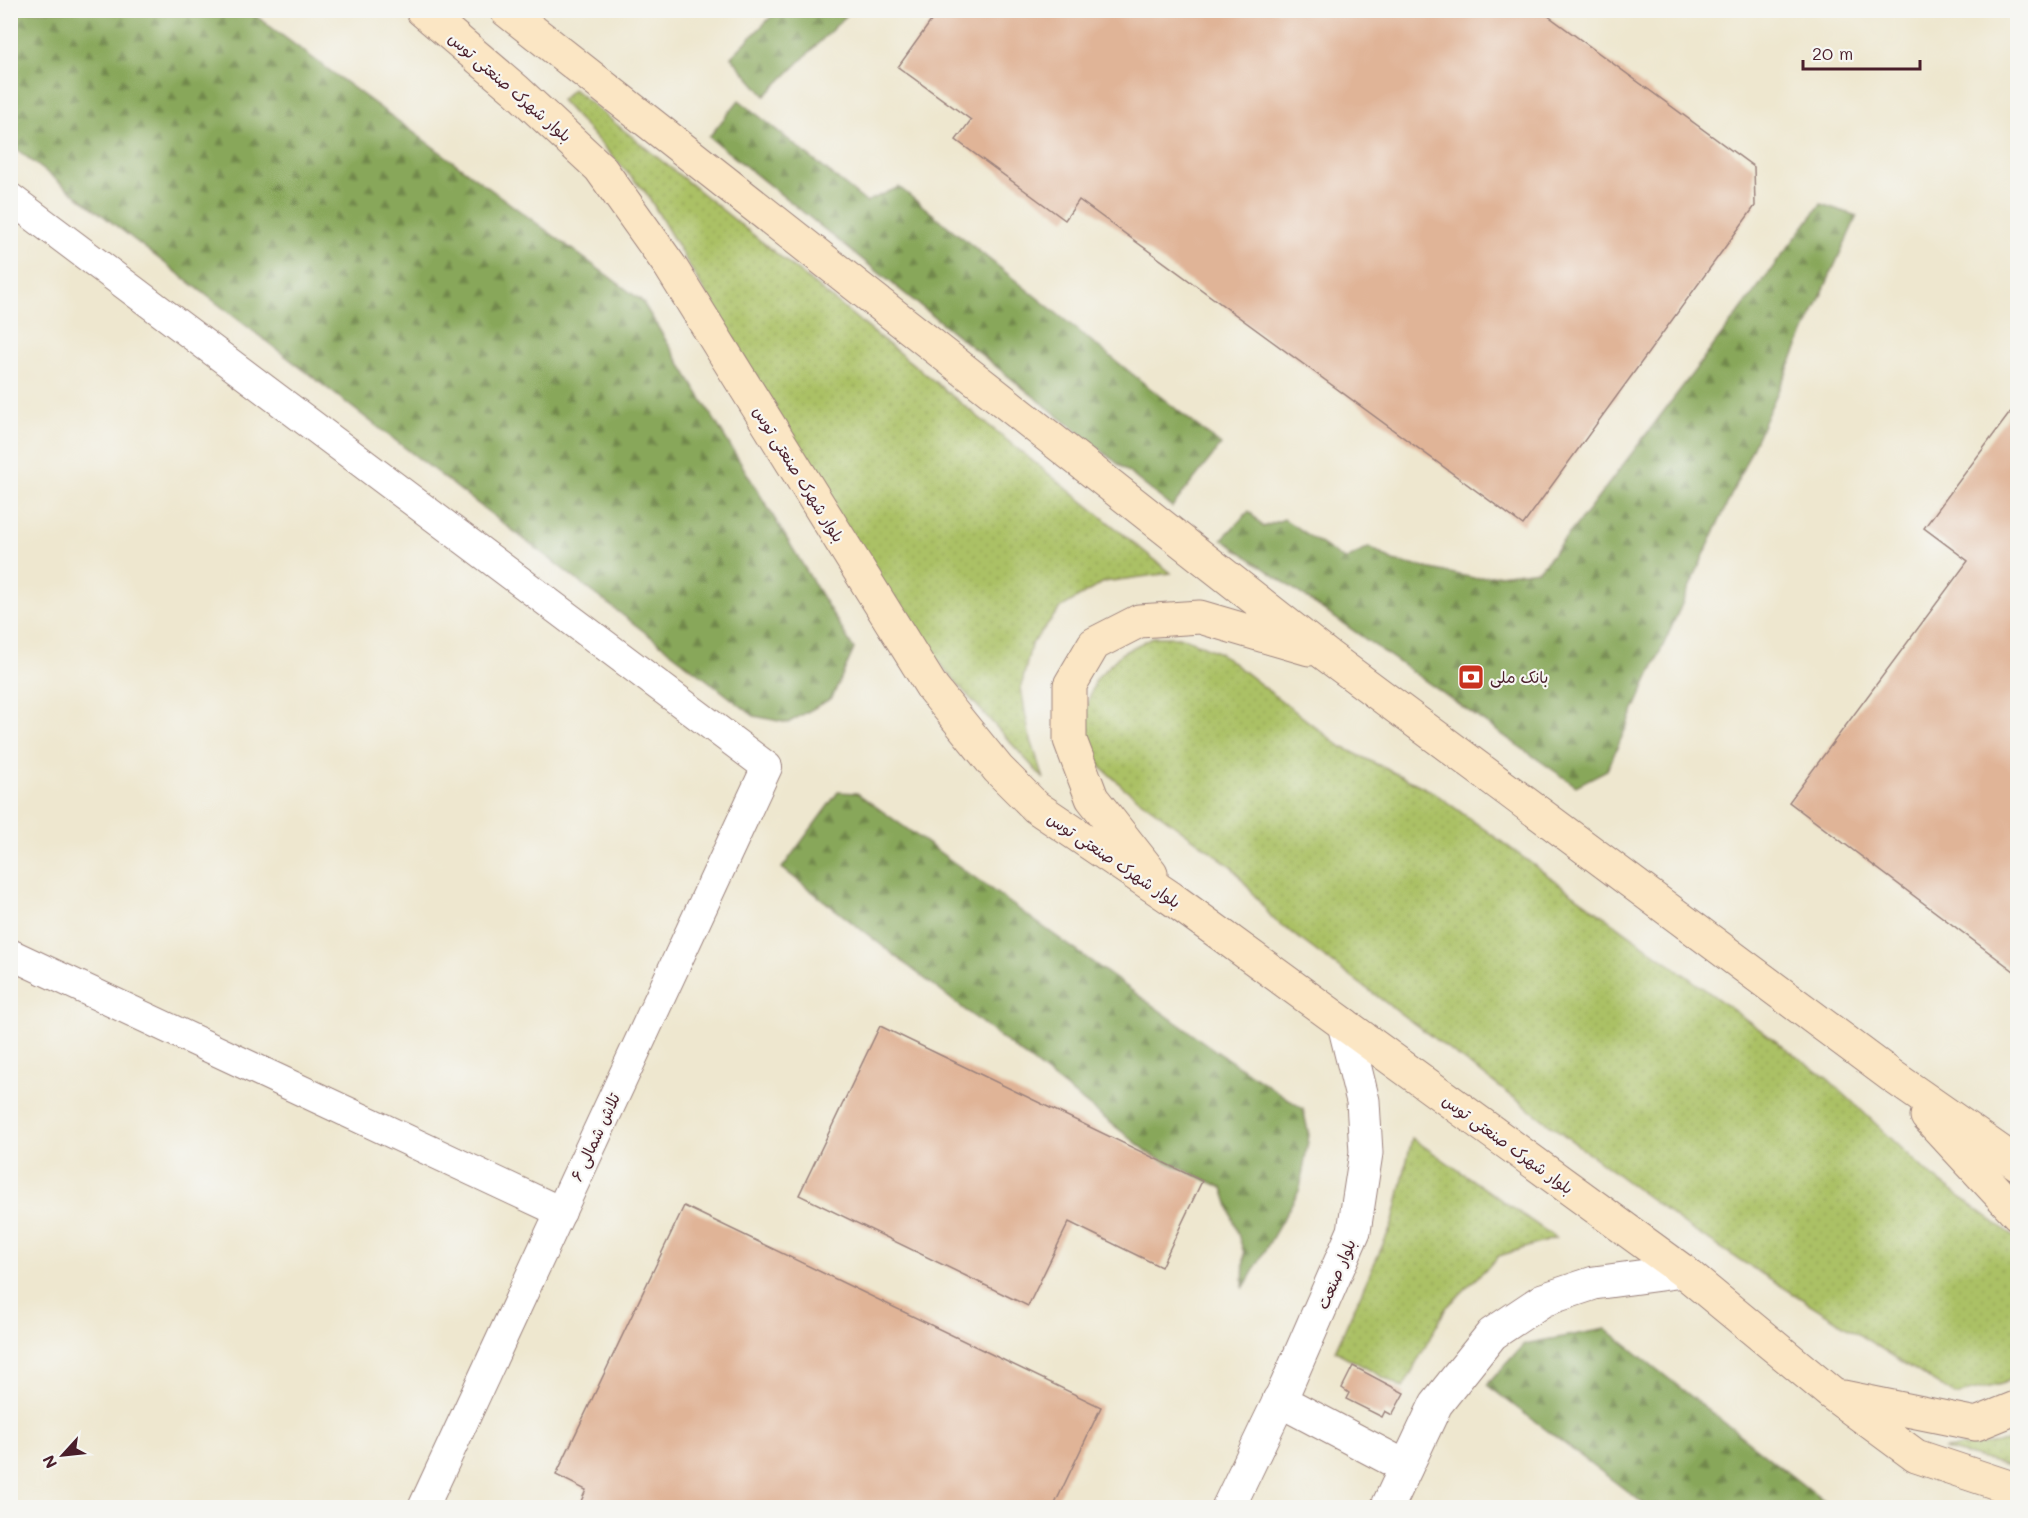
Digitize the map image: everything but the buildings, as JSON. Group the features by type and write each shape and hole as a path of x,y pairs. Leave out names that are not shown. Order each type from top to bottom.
{"main road":[{"name":"بلوار شهرک صنعتی توس","path":"422,10 516,90 600,168 670,266 933,689 998,769 1036,807 1171,898 1683,1271 1832,1394 1916,1456 2018,1490"},
{"path":"506,10 1325,654 1892,1076 2018,1164"},
{"path":"1171,898 1092,798 1070,740 1070,685 1094,644 1139,621 1200,617 1325,654"},
{"path":"1892,1076 1989,1186 2018,1214"},
{"path":"1832,1394 1976,1424 2018,1407"}],"street":[{"name":"تلاش شمالی ۶","path":"10,198 767,767 423,1508"},
{"path":"10,954 561,1212"},
{"name":"بلوار صنعت","path":"1228,1508 1354,1231 1366,1154 1363,1101 1344,1024"},
{"path":"1387,1508 1436,1404 1492,1334 1543,1300 1594,1283 1683,1271"},
{"path":"1279,1400 1406,1467"}],"green space":[{"path":"778,10 851,11 765,96 731,57"},
{"path":"10,11 249,11 642,301 854,649 832,698 788,723 754,716 11,145"},
{"path":"573,89 1171,573 1104,582 1060,608 1031,645 1021,688 1029,734 1044,779 948,674 855,547 647,194 561,100"},
{"path":"739,100 866,202 899,187 1221,445 1172,507 709,137"},
{"path":"1821,204 1857,216 1607,770 1576,786 1222,539 1249,511 1263,527 1284,519 1345,560 1370,547 1393,561 1474,578 1539,570 1588,511"},
{"path":"1153,637 1182,637 1220,653 1340,746 1433,792 1828,1079 1928,1173 2017,1239 2017,1375 2002,1384 1955,1395 1692,1230 1273,919 1232,867 1124,788 1100,766 1086,735 1085,710 1096,679 1122,653"},
{"path":"838,792 857,793 1216,1051 1303,1109 1309,1135 1300,1189 1243,1289 1244,1253 1223,1188 1152,1155 782,868"},
{"path":"1412,1138 1556,1238 1499,1256 1446,1308 1403,1388 1335,1351 1393,1222"},
{"path":"1606,1329 1831,1507 1648,1507 1487,1385 1524,1344"},
{"path":"2017,1441 2017,1468 1943,1449"}],"place":[{"name":"بانک ملی","path":"1471,677"}]}
